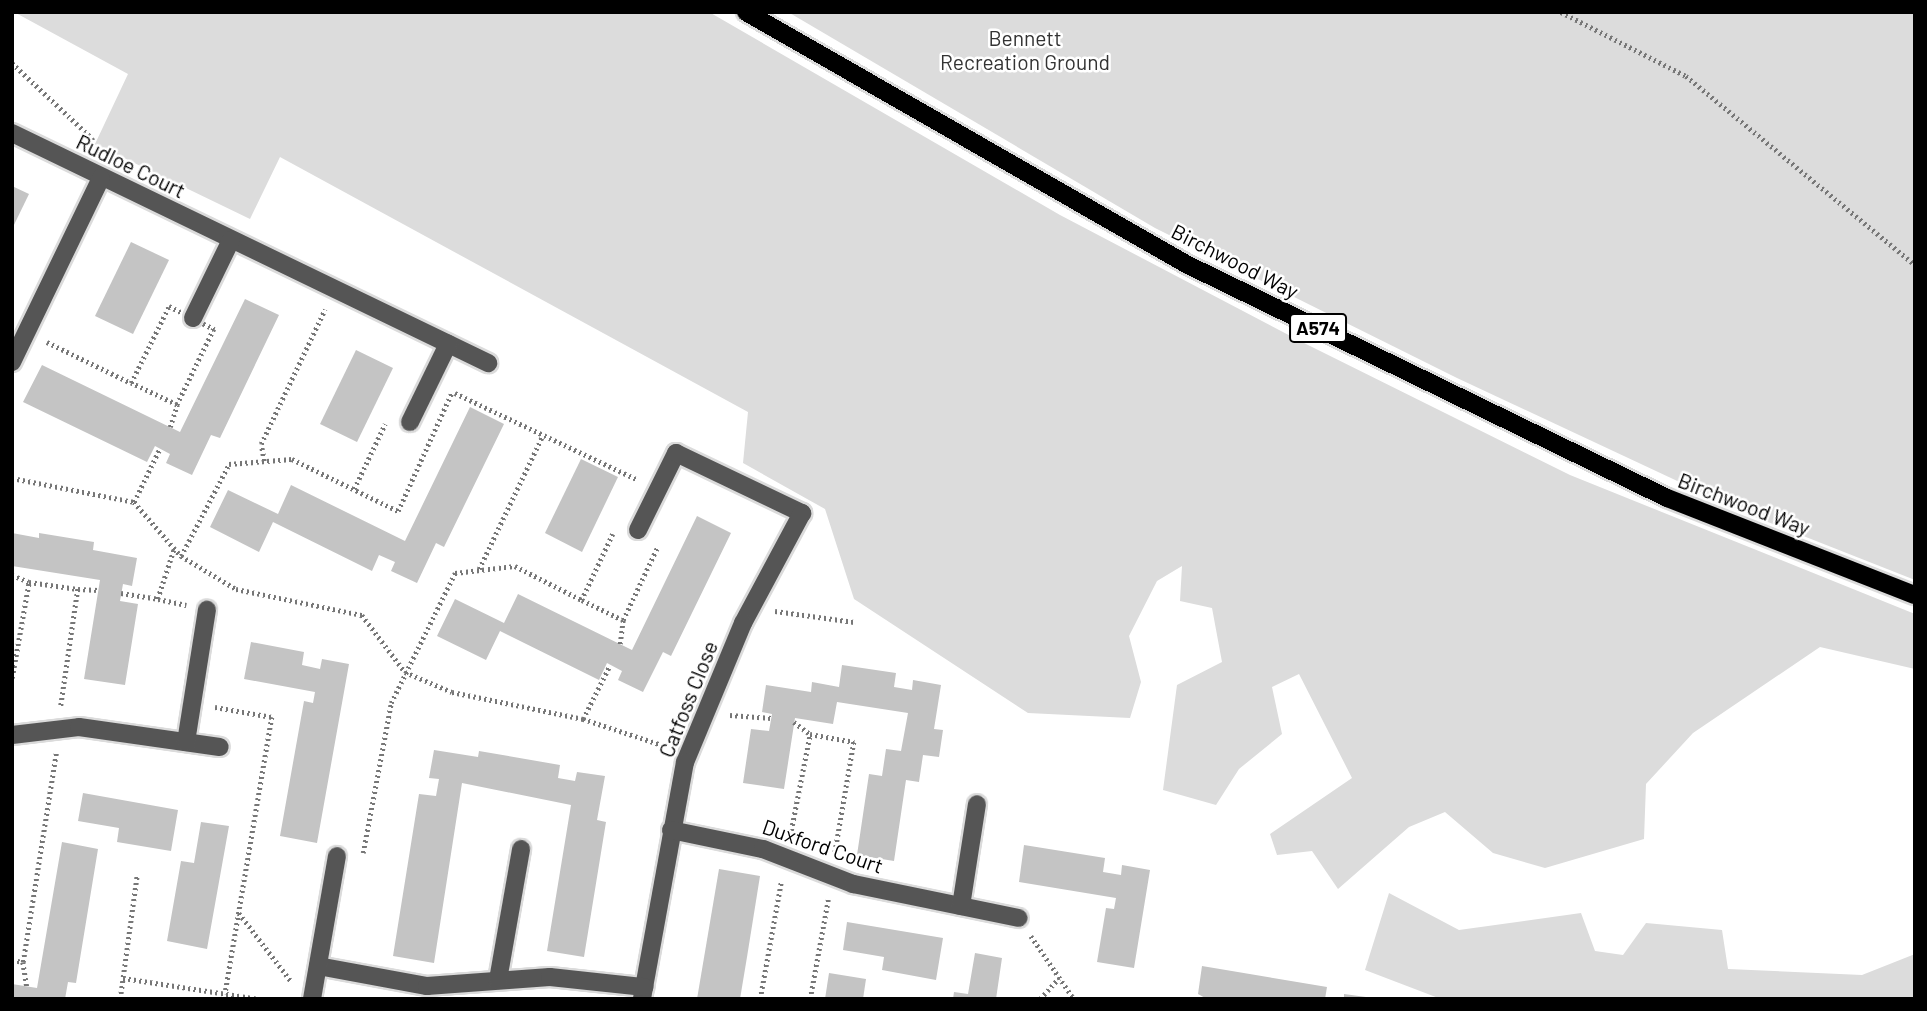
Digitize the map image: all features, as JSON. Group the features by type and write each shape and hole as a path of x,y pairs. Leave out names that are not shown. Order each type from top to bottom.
{"main road":[{"name":"Birchwood Way","path":"746,12 1186,264 1667,499 1915,594"}],"street":[{"name":"Rudloe Court","path":"12,133 488,363"},
{"path":"12,362 101,177"},
{"path":"193,318 230,240"},
{"path":"410,422 448,344"},
{"name":"Catfoss Close","path":"643,993 671,830 689,753 710,710 754,602 802,513 676,453 658,489"},
{"path":"638,530 658,489"},
{"path":"186,742 207,610"},
{"path":"12,734 57,728 102,728 220,747"},
{"path":"961,906 976,804"},
{"name":"Duxford Court","path":"671,830 764,849 832,876 1019,918"},
{"path":"498,980 521,849"},
{"path":"312,999 337,856"},
{"path":"318,966 427,986 550,976 643,993"}],"path":[{"path":"1561,12 1686,76 1915,265"},
{"path":"12,63 92,138 101,177"},
{"path":"264,461 261,443 335,289"},
{"path":"131,383 169,306 215,328 177,405 170,427"},
{"path":"27,332 177,405"},
{"path":"430,381 658,489"},
{"path":"181,556 229,464 292,459 398,511 455,393"},
{"path":"354,489 391,412 436,433"},
{"path":"478,570 544,435"},
{"path":"134,502 160,449"},
{"path":"12,478 134,502 181,556 236,589 362,615 405,672 452,692 583,719 689,753"},
{"path":"582,600 619,521 661,541 623,620 620,644"},
{"path":"158,599 174,550"},
{"path":"337,856 362,859 391,703 455,573 515,566 623,620"},
{"path":"12,575 29,582 98,590"},
{"path":"12,678 29,582"},
{"path":"27,987 23,962 55,771 57,728 78,589"},
{"path":"121,593 207,610"},
{"path":"754,602 780,613 854,622"},
{"path":"583,719 610,665"},
{"path":"192,703 272,717 225,994"},
{"path":"710,710 771,718"},
{"path":"794,722 810,734"},
{"path":"120,999 137,875"},
{"path":"810,999 832,876"},
{"path":"239,912 296,988"},
{"path":"1019,918 1074,999"},
{"path":"12,960 23,962"},
{"path":"123,978 258,999"},
{"path":"1040,999 1059,978"}],"green space":[{"path":"14,12 709,12 1060,215 1302,342 1570,475 1915,614 1915,669 1820,647 1693,733 1646,784 1644,839 1545,868 1493,853 1445,812 1409,827 1338,889 1312,851 1277,855 1270,834 1352,778 1299,674 1272,687 1282,734 1239,769 1216,805 1163,790 1177,685 1222,662 1212,608 1180,601 1182,566 1157,581 1129,636 1141,682 1130,718 1028,713 854,599 825,509 743,463 748,412 280,157 250,219 95,144 128,74"},
{"name":"Bennett Recreation Ground","path":"788,12 1915,12 1915,580 1750,515 1457,378 1155,228"},
{"path":"1389,893 1459,930 1581,913 1595,951 1623,955 1646,923 1722,930 1728,969 1862,975 1915,954 1915,999 1441,999 1365,970"}],"building":[{"path":"12,186 29,194 12,229"},
{"path":"131,242 169,260 133,334 95,316"},
{"path":"245,299 279,315 220,438 211,435 192,475 166,463 170,454 155,446 147,462 23,402 42,365 180,432"},
{"path":"356,350 393,368 357,442 320,424"},
{"path":"470,407 504,424 444,547 436,543 417,583 391,571 395,562 379,555 372,571 273,522 259,552 210,527 228,490 278,514 291,485 405,541"},
{"path":"581,459 618,477 582,552 545,533"},
{"path":"697,516 731,533 671,656 663,652 643,692 618,680 622,671 607,663 599,680 500,631 486,660 437,636 455,599 504,623 518,594 632,650"},
{"path":"12,533 39,538 39,533 94,542 93,550 137,558 132,586 123,584 120,601 138,604 125,685 84,679 100,580 12,566"},
{"path":"251,642 304,652 302,665 320,669 322,659 349,664 317,843 280,836 304,701 313,703 315,692 244,679"},
{"path":"842,665 896,673 894,687 912,690 913,680 941,685 934,729 943,730 939,757 923,755 919,782 906,780 894,861 857,855 869,774 882,776 886,749 901,751 908,713 837,702 833,724 795,718 784,789 743,783 751,729 769,731 772,714 762,712 766,685 811,692 812,682 839,687"},
{"path":"434,750 478,757 479,751 560,765 558,778 575,781 577,772 605,776 597,820 606,822 584,957 547,951 571,805 462,783 434,963 393,956 419,794 436,796 439,779 429,778"},
{"path":"83,793 178,810 171,851 117,842 119,828 78,821"},
{"path":"201,822 229,826 207,949 167,941 181,861 194,863"},
{"path":"62,842 98,849 76,983 68,982 65,999 12,999 12,984 37,988"},
{"path":"1024,845 1105,858 1103,872 1121,875 1122,865 1150,870 1134,968 1097,962 1106,908 1114,909 1116,898 1019,882"},
{"path":"719,869 760,876 740,999 697,999"},
{"path":"847,922 943,938 936,980 882,970 884,957 843,950"},
{"path":"975,953 1002,958 996,999 953,999 954,992 968,994"},
{"path":"1202,966 1327,987 1325,999 1207,999 1198,994"},
{"path":"829,973 866,979 863,999 825,999"},
{"path":"1344,994 1366,997 1366,999 1344,999"}]}
